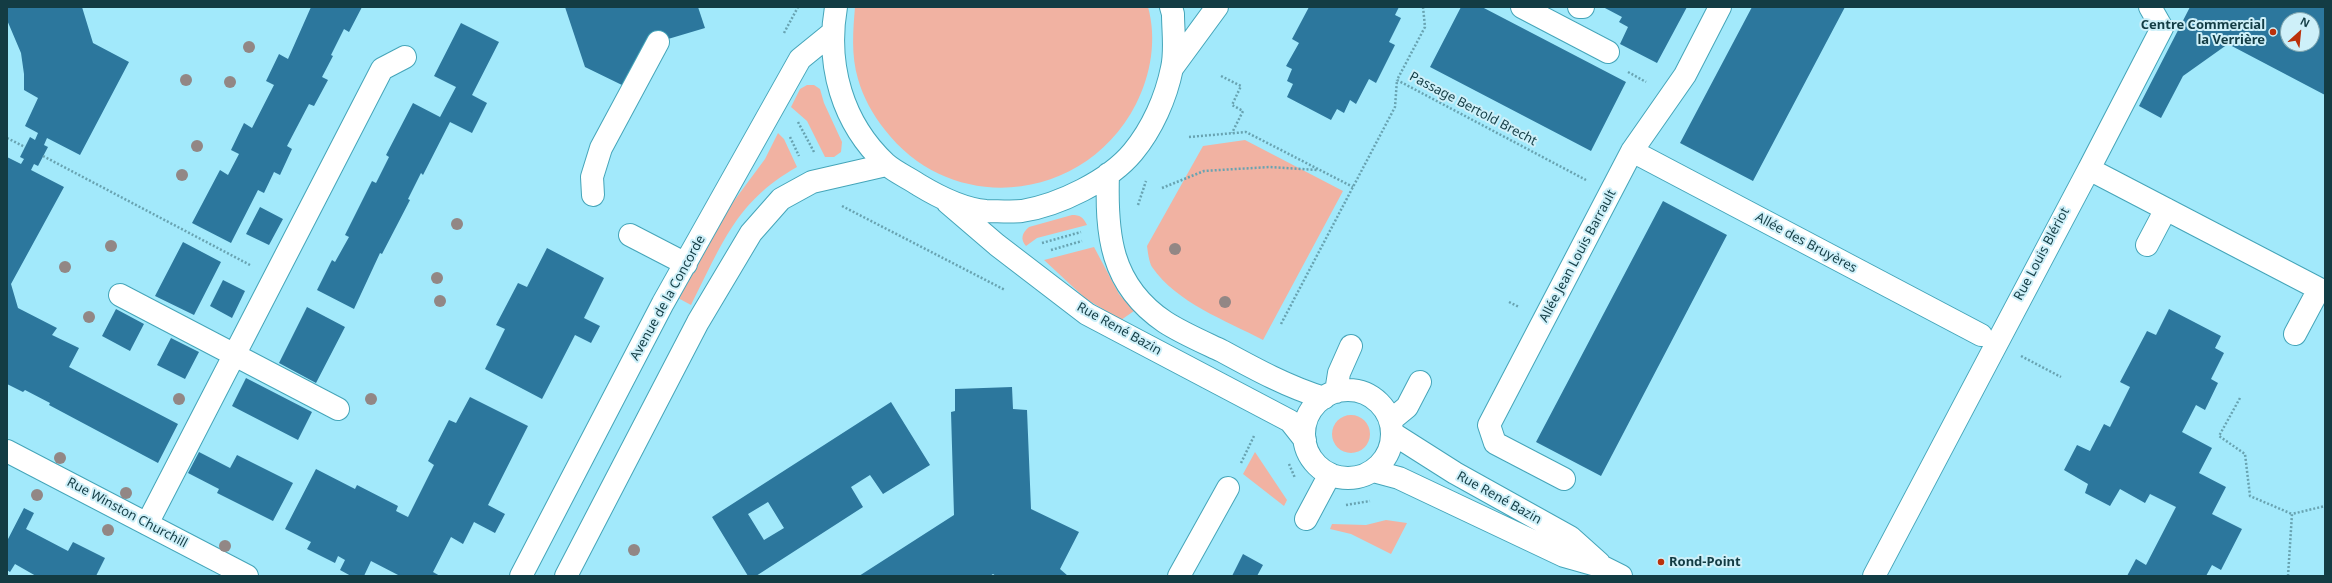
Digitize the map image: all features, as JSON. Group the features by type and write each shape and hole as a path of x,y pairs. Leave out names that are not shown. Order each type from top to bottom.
{"street":[{"path":"836,7 832,32 834,69 844,105 862,137 886,165 944,200 985,211 1022,211 1069,197 1108,174 1133,153 1159,113 1173,67 1173,14 1171,7"},
{"path":"1173,67 1217,7"},
{"path":"1522,7 1608,52"},
{"name":"Allée Jean Louis Barrault","path":"1564,479 1495,443 1490,424 1632,152 1684,75 1720,7"},
{"name":"Rue Louis Blériot","path":"1874,576 2162,28 2150,7"},
{"name":"Avenue de la Concorde","path":"521,576 686,264 800,59 832,32"},
{"path":"593,195 592,177 601,148 658,42"},
{"path":"147,524 382,69 405,56"},
{"name":"Allée des Bruyères","path":"1632,152 1981,335"},
{"path":"566,576 698,322 751,233 781,199 812,182 886,165"},
{"path":"2088,170 2322,290 2295,334"},
{"path":"1108,174 1108,226 1115,261 1129,288 1145,307 1165,322 1256,370 1298,390 1330,395 1350,390 1363,393 1375,400 1384,410 1391,427 1390,448 1384,461 1373,471 1359,477 1344,478 1330,474 1318,466 1309,454 1305,440 1304,428 1308,416 1330,395 1338,373 1351,346"},
{"name":"Rue René Bazin","path":"944,200 997,245 1087,314 1290,421 1305,440"},
{"path":"2147,245 2166,209"},
{"path":"630,235 686,264"},
{"path":"120,295 338,409"},
{"path":"1391,427 1407,407 1420,382"},
{"name":"Rue René Bazin","path":"1391,427 1455,473 1570,537 1612,571"},
{"name":"Rue Winston Churchill","path":"7,451 247,576"},
{"name":"Rue René Bazin","path":"1373,471 1399,478 1564,556 1612,571"},
{"path":"1306,519 1330,474"},
{"path":"1180,576 1228,488"}],"path":[{"name":"Passage Bertold Brecht","path":"1423,7 1425,27 1397,80 1611,193"},
{"path":"1222,76 1241,86 1232,105 1243,111 1232,133"},
{"path":"1281,324 1395,107 1397,80"},
{"path":"796,119 818,158"},
{"path":"1189,137 1246,132 1353,187"},
{"path":"788,134 802,162"},
{"path":"7,138 25,147"},
{"path":"43,156 275,278"},
{"path":"1162,188 1204,171 1269,167 1320,170"},
{"path":"1034,245 1087,230"},
{"path":"1047,251 1089,240"},
{"path":"2014,352 2061,377"},
{"path":"2240,398 2220,436 2245,454 2250,496 2292,514 2325,506"},
{"path":"2288,576 2292,514"}],"shaded area":[{"path":"855,7 1148,7 1152,32 1149,69 1136,104 1114,137 1085,162 1053,178 1017,187 981,186 946,177 913,158 885,130 866,99 860,86 856,70 853,43"},
{"path":"807,85 814,85 820,89 824,103 842,142 841,152 834,157 825,157 807,121 791,107 800,89"},
{"path":"778,133 784,139 797,167 776,181 744,210 722,244 691,305 678,298 725,213 765,159"},
{"path":"1245,140 1343,191 1263,340 1203,310 1175,291 1162,280 1152,267 1149,260 1147,246 1203,146"},
{"path":"1072,215 1081,217 1087,225 1037,238 1026,246 1024,243 1022,238 1029,227"},
{"path":"1094,247 1119,294 1134,311 1121,320 1086,299 1044,260"},
{"path":"1351,415 1361,418 1367,424 1370,434 1367,444 1361,450 1351,453 1341,450 1335,444 1332,434 1335,424 1341,418"},
{"path":"1255,452 1287,500 1284,506 1243,474"},
{"path":"1386,520 1407,523 1391,554 1351,534 1330,529 1332,524 1366,525"}],"building":[{"path":"7,7 82,7 93,43 129,62 80,155 47,138 44,145 48,147 38,166 34,164 31,170 64,187 11,284 18,308 57,328 52,335 79,348 69,367 178,424 158,463 49,405 50,403 25,390 23,392 7,384 7,157 21,164 24,159 20,157 30,137 35,140 38,133 25,126 38,98 24,90 24,74 21,53 7,20"},
{"path":"311,7 362,7 349,32 344,29 331,55 333,56 322,77 328,80 314,106 309,104 287,146 292,149 280,175 274,172 264,193 258,190 231,243 192,223 220,170 228,175 239,154 231,150 244,123 252,128 274,85 266,81 279,54 288,59"},
{"path":"565,7 698,7 705,28 658,42 624,86 585,67"},
{"path":"1309,7 1399,7 1395,15 1401,18 1389,42 1395,45 1376,83 1369,79 1356,104 1350,100 1344,113 1337,109 1331,120 1287,97 1293,84 1287,81 1292,69 1286,66 1299,43 1292,39"},
{"path":"1461,7 1482,7 1626,82 1591,151 1430,67"},
{"path":"1603,7 1687,7 1657,63 1620,44 1628,27 1619,22 1622,17"},
{"path":"1752,7 1845,7 1753,181 1680,143"},
{"path":"2190,7 2325,7 2325,95 2228,44 2183,76 2161,118 2139,106"},
{"path":"461,23 499,42 472,95 487,103 472,133 450,122 423,175 421,173 408,199 410,200 382,254 380,253 354,309 317,290 332,260 335,262 349,237 345,235 372,181 376,183 389,157 386,155 413,103 440,117 456,87 434,76"},
{"path":"1663,201 1727,235 1601,476 1536,442"},
{"path":"260,207 283,219 269,245 246,234"},
{"path":"183,242 221,262 194,315 155,296"},
{"path":"547,248 604,278 584,318 600,326 591,343 575,335 542,399 485,369 505,329 496,325 518,283 527,287"},
{"path":"223,280 245,291 232,318 210,306"},
{"path":"307,307 345,327 316,383 279,363"},
{"path":"116,309 144,324 130,351 102,336"},
{"path":"2169,309 2221,336 2215,348 2224,353 2211,379 2218,383 2205,410 2196,405 2182,432 2212,448 2199,473 2226,487 2212,514 2242,529 2221,570 2212,565 2206,576 2127,576 2136,559 2146,565 2176,507 2150,494 2145,503 2120,489 2110,506 2085,493 2088,484 2064,470 2077,445 2090,451 2104,424 2110,427 2130,387 2120,382 2147,331 2156,335"},
{"path":"171,338 199,352 185,379 157,365"},
{"path":"246,378 312,412 298,440 232,406"},
{"path":"1012,387 1013,409 1027,410 1031,509 1079,532 1060,569 1068,576 996,576 993,574 990,576 859,576 954,515 951,412 955,411 955,389"},
{"path":"470,397 528,426 488,505 505,514 495,533 474,522 463,544 451,537 433,572 440,576 400,576 371,561 364,576 351,576 340,570 345,560 338,556 335,563 307,549 311,542 285,529 316,469 355,489 357,485 398,506 396,511 408,517 434,465 428,461 449,420 456,423"},
{"path":"891,402 930,465 883,494 870,475 851,487 863,507 756,576 748,576 712,517","holes":["768,502 784,528 764,540 748,514"]},
{"path":"199,452 230,468 237,455 293,483 273,521 217,493 219,489 188,473"},
{"path":"24,508 34,513 26,529 68,551 73,542 105,558 96,576 36,576 15,564 10,572 7,570 7,541"},
{"path":"1243,554 1263,565 1257,576 1232,576"}],"place":[{"name":"Centre Commercial la Verrière","path":"2273,32"},
{"name":"Rond-Point","path":"1661,562"}]}
